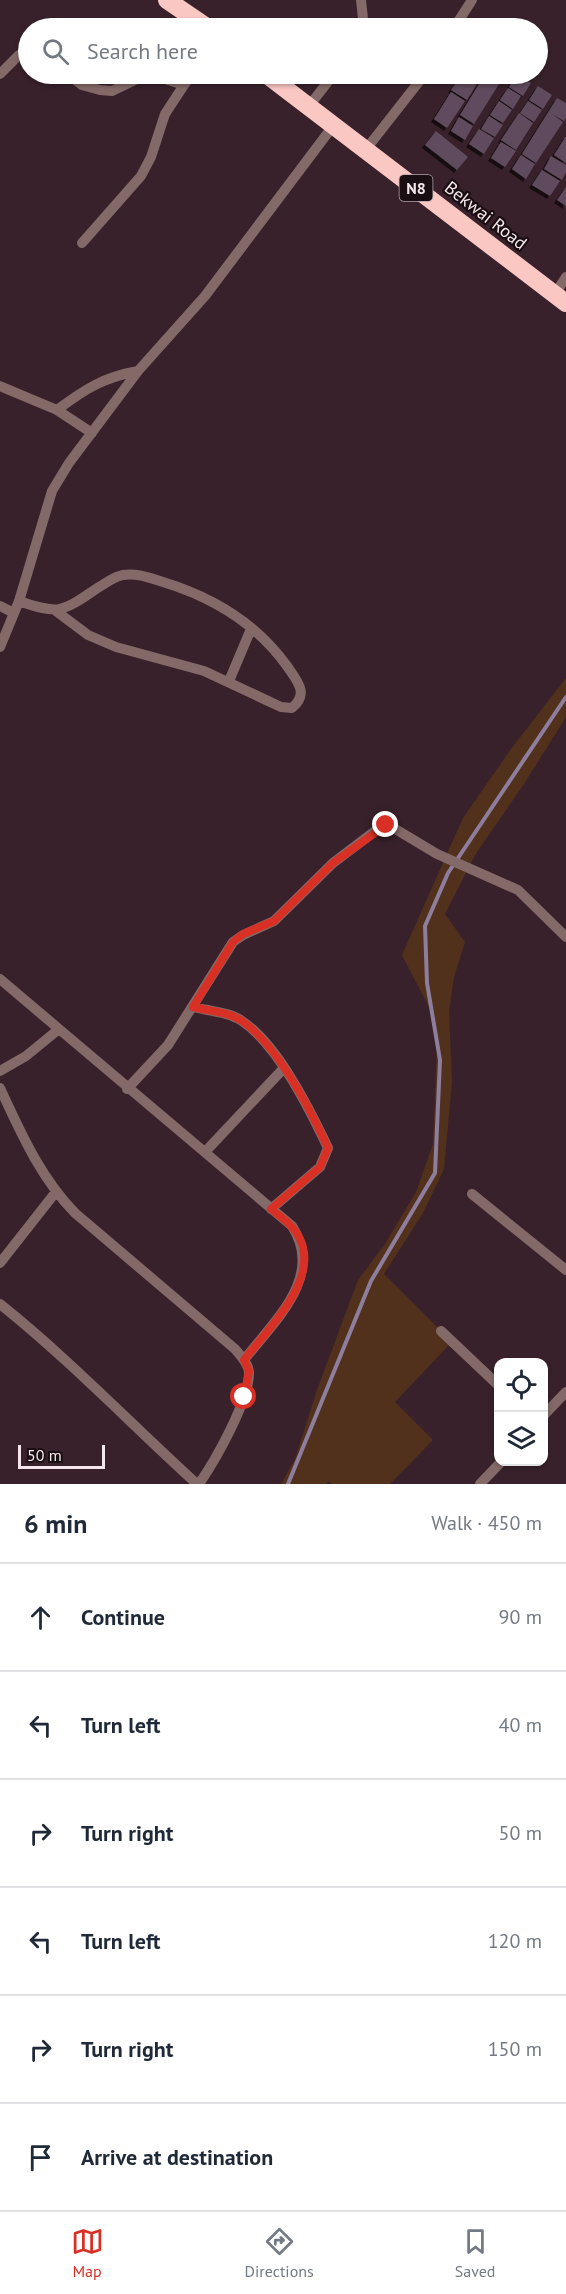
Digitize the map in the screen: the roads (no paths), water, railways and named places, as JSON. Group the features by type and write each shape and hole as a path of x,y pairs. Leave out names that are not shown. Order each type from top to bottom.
{"highway":[{"path":"167,0 193,18"},
{"name":"Bekwai Road","path":"279,84 333,126 367,148 560,298"}],"street":[{"path":"361,0 363,18"},
{"path":"460,18 472,0"},
{"path":"0,74 18,56"},
{"path":"81,84 112,91 126,84"},
{"path":"82,243 141,176 151,157 165,114 184,85 181,84"},
{"path":"309,106 326,84"},
{"path":"367,148 417,84"},
{"path":"0,647 19,602 52,491 138,371 205,296 333,126"},
{"path":"560,298 566,277"},
{"path":"57,410 82,391 110,376 138,371"},
{"path":"0,386 57,410 92,433"},
{"path":"19,602 56,611 88,635 116,647 204,671 281,707 292,708 301,701 303,692 296,679 269,645 231,612 202,595 138,575 122,575 106,582 72,606 56,611"},
{"path":"0,606 14,613"},
{"path":"229,681 251,629"},
{"path":"127,1089 168,1045 233,942 243,934 274,921 333,863 386,825 437,854 518,890 566,937"},
{"path":"0,979 127,1089 292,1226 301,1240 303,1269 300,1287 244,1360"},
{"path":"193,1007 232,1016 254,1031 284,1068 328,1148 320,1167 271,1209"},
{"path":"0,1071 26,1056 59,1029"},
{"path":"205,1152 284,1068"},
{"path":"0,1088 22,1138 55,1192 75,1213 235,1349 244,1360 249,1371 244,1397 212,1466 198,1484 154,1446 89,1380 0,1304"},
{"path":"0,1263 55,1192"},
{"path":"472,1194 566,1270"},
{"path":"441,1331 494,1381"},
{"path":"546,1412 566,1392"},
{"path":"480,1484 496,1466"}],"waterway":[{"path":"288,1484 371,1281 435,1173 440,1060 427,983 425,926 448,873 566,697"}]}
